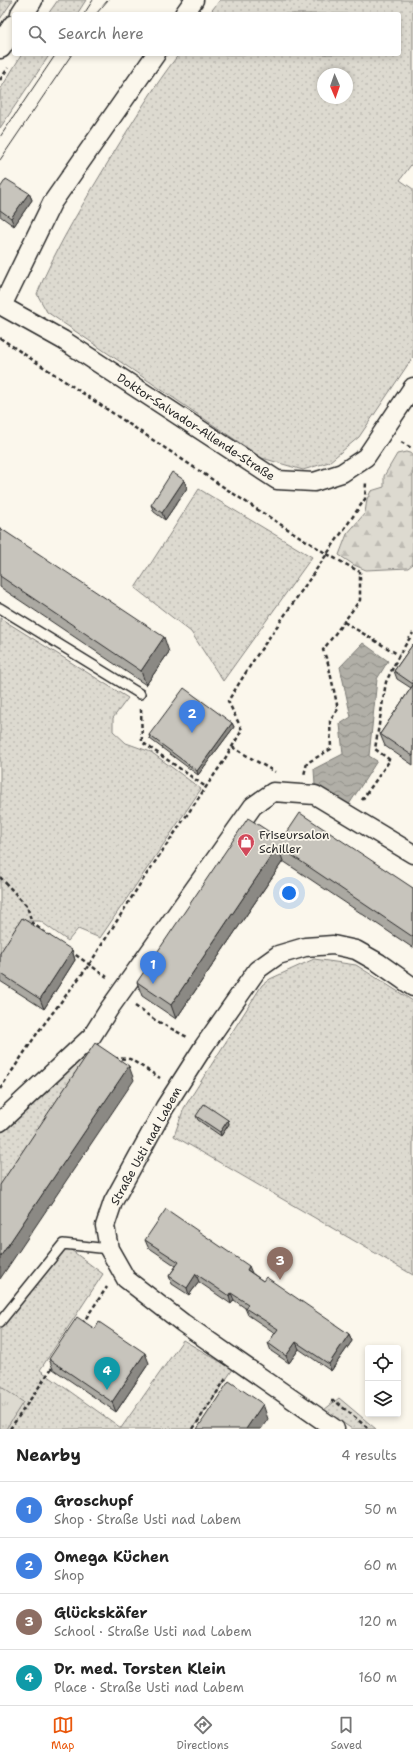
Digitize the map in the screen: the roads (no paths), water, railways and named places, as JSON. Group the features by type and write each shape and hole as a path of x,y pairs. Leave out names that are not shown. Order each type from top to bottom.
{"main road":[{"path":"23,12 31,0"},
{"path":"0,47 12,29"}],"street":[{"path":"185,12 194,0"},
{"name":"Doktor-Salvador-Allende-Straße","path":"155,56 52,203 1,306 63,340 277,480 314,482 342,473 366,457 413,386"},
{"path":"0,1122 92,1036 253,806 273,792 315,795 413,854"},
{"name":"Straße Usti nad Labem","path":"335,1429 238,1362 126,1279 109,1249 105,1226 113,1202 165,1107 204,1046 257,970 278,955 304,947 333,945 356,950 379,963 413,987"}],"lane":[{"path":"0,608 140,694"},
{"path":"0,1322 63,1244 109,1249"}],"water":[{"path":"363,643 388,661 377,679 369,756 377,761 348,806 315,786 314,769 343,754 340,724 351,717 340,667"}],"tram line":[{"path":"85,12 93,0"},
{"path":"98,12 108,0"},
{"path":"0,137 55,56"},
{"path":"0,160 71,56"}],"place":[{"name":"Omega Küchen","path":"192,733"},
{"name":"Friseursalon Schiller","path":"246,857"},
{"name":"Groschupf","path":"153,984"},
{"name":"Glückskäfer","path":"280,1280"},
{"name":"Dr. med. Torsten Klein","path":"107,1390"}]}
